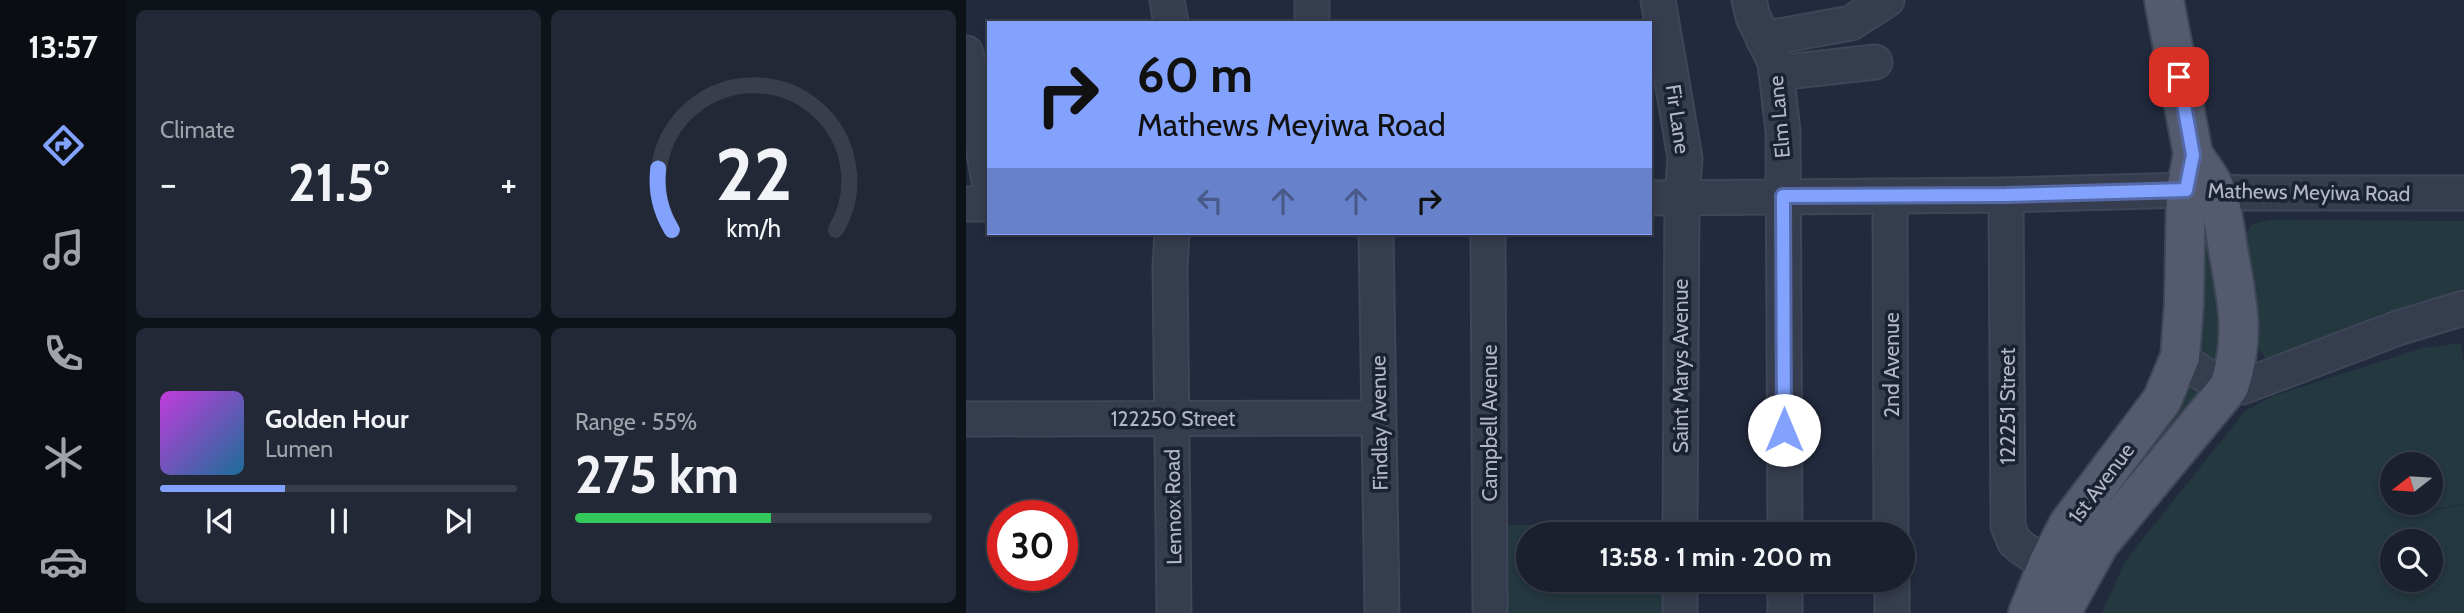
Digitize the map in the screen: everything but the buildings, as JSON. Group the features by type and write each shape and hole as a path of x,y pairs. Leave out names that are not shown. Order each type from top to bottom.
{"main road":[{"path":"2164,0 2198,179"},
{"name":"1st Avenue","path":"2062,587 2068,524 2162,400 2180,358 2198,179"},
{"name":"1st Avenue","path":"2028,613 2062,587 2229,387 2237,362 2240,331 2227,240 2198,179"}],"street":[{"path":"1167,0 1171,21"},
{"path":"1312,0 1312,21"},
{"name":"Fir Lane","path":"1658,0 1685,158 1666,198"},
{"name":"Elm Lane","path":"1749,0 1753,17 1773,56 1783,131 1785,522"},
{"path":"1763,39 1851,23 1887,0"},
{"path":"966,53 987,170"},
{"path":"1776,73 1875,62"},
{"name":"Mathews Meyiwa Road","path":"1666,198 2006,195 2198,179 2464,193"},
{"name":"122251 Street","path":"2006,195 2008,526 2014,541 2062,587"},
{"name":"2nd Avenue","path":"1890,196 1891,522"},
{"name":"Saint Marys Avenue","path":"1666,198 1680,522"},
{"path":"966,204 987,204"},
{"name":"Lennox Road","path":"1172,235 1174,613"},
{"name":"Findlay Avenue","path":"1376,235 1382,613"},
{"name":"Campbell Avenue","path":"1488,235 1490,613"},
{"path":"2180,358 2229,387 2242,387 2398,328 2464,308"},
{"name":"122250 Street","path":"966,419 1379,418"},
{"path":"1680,592 1680,613"},
{"path":"1785,592 1785,613"},
{"path":"1892,592 1892,613"}],"shaded area":[{"path":"2270,220 2464,221 2464,289 2384,313 2340,331 2273,365 2259,349 2258,313 2245,244 2247,232 2253,224"},
{"path":"2197,243 2212,243 2226,311 2221,370 2210,361 2199,344"},
{"path":"2461,343 2464,365 2464,504 2443,508 2443,452 2380,452 2380,515 2443,515 2443,508 2464,505 2464,613 2102,613 2125,561 2245,411 2273,396 2423,348"},
{"path":"2191,386 2209,395 2171,438 2162,434 2186,398"},
{"path":"1503,525 1516,525 1516,592 1673,592 1673,613 1505,613"}],"route":[{"path":"1784,430 1783,196 2006,195 2186,190 2193,155 2179,77"}]}
